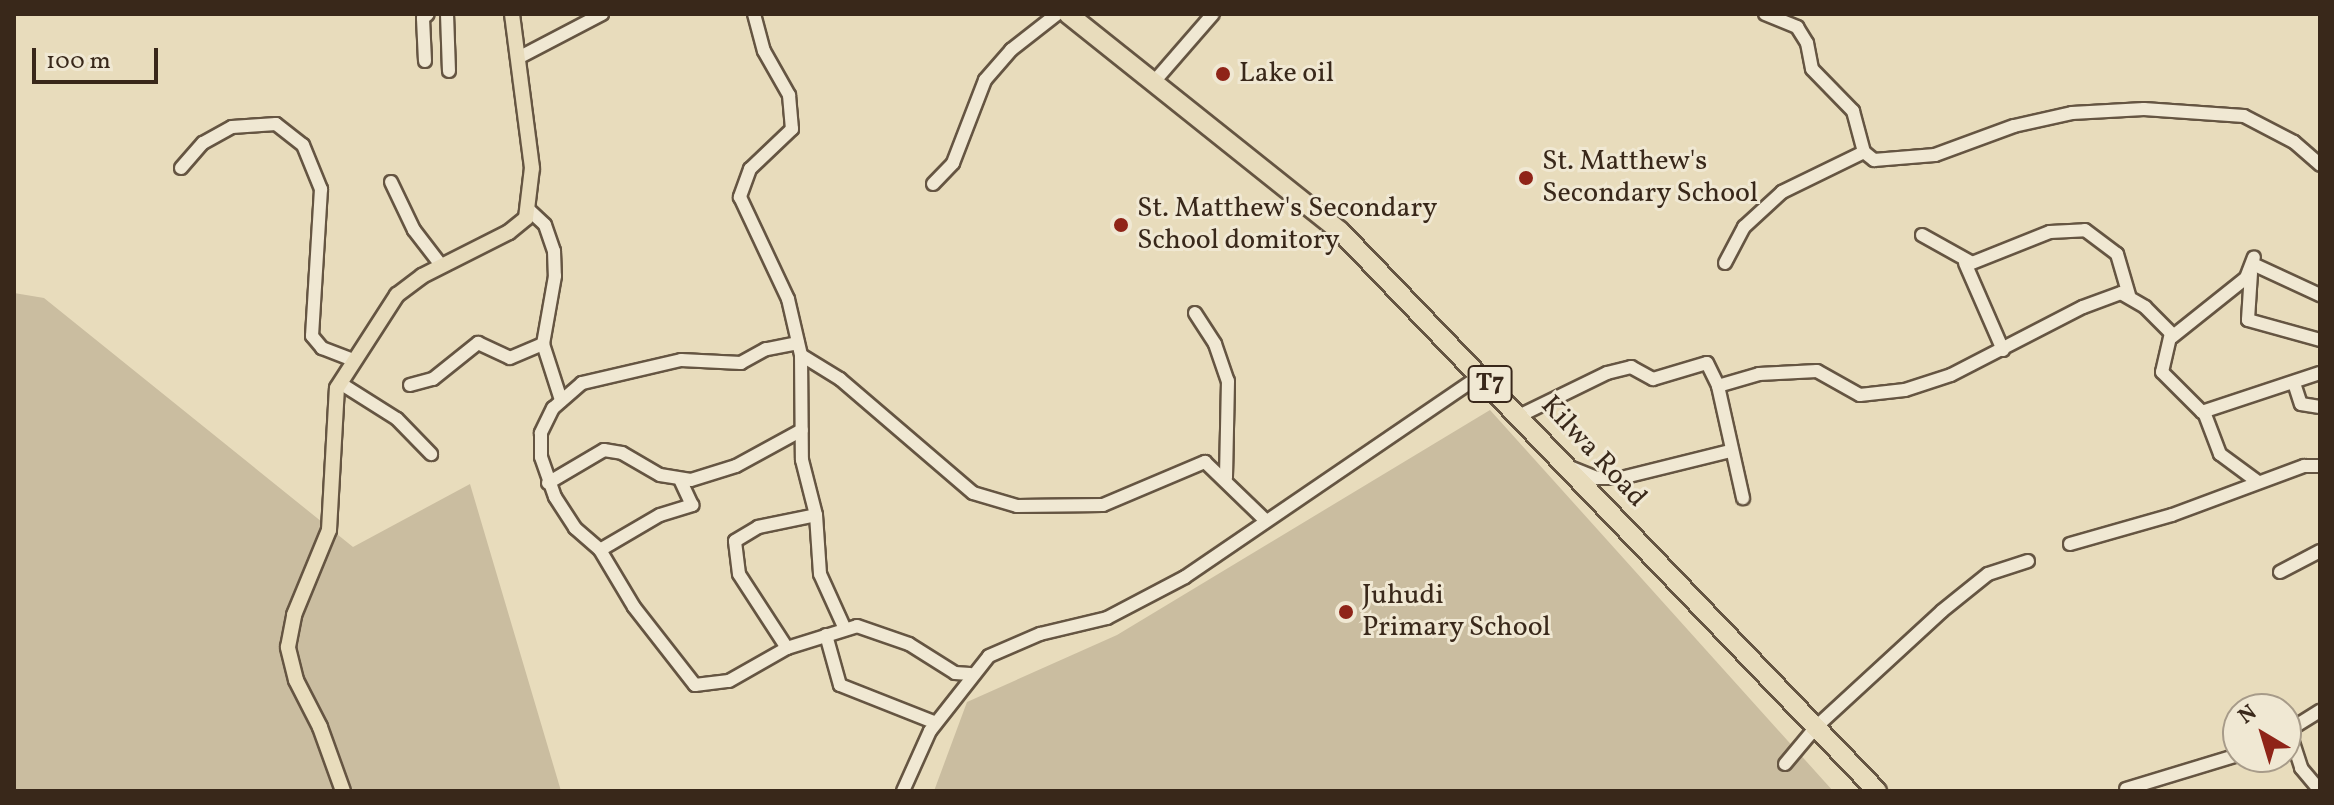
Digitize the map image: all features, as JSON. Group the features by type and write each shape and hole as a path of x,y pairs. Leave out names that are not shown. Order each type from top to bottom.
{"highway":[{"name":"Kilwa Road","path":"1068,14 1340,231 1521,415 1565,465 1877,791"}],"main road":[{"path":"343,791 320,727 296,680 288,647 294,615 329,530 340,383 397,295 441,265 519,226 528,209 532,168 512,14"}],"street":[{"path":"425,61 428,14"},
{"path":"447,14 449,71"},
{"path":"518,58 602,14"},
{"path":"754,14 764,51 789,95 792,129 750,169 740,197 784,287 800,349 802,460 816,515 822,582 845,629"},
{"path":"933,184 953,163 985,80 1011,50 1057,14"},
{"path":"1153,83 1213,14"},
{"path":"1765,14 1797,27 1807,43 1812,69 1853,111 1864,152 1874,160 1935,155 2014,126 2072,113 2144,109 2244,116 2317,157"},
{"path":"181,168 203,143 232,127 276,124 303,145 321,189 312,336 322,348 353,360"},
{"path":"1725,263 1744,227 1782,192 1864,152"},
{"path":"391,182 414,230 441,265"},
{"path":"528,209 545,225 556,264 543,344 561,400"},
{"path":"1965,263 2050,232 2085,230 2117,254 2129,295 2172,337"},
{"path":"1922,235 1965,263 2003,350"},
{"path":"2253,265 2320,295"},
{"path":"2253,265 2172,337 2161,359 2162,372 2204,412 2220,454 2258,482"},
{"path":"2253,265 2248,320 2320,340"},
{"path":"1718,386 1759,374 1817,371 1855,393 1885,393 1927,384 2003,350 2105,297 2129,295"},
{"path":"1195,313 1215,344 1228,381 1226,478"},
{"path":"410,385 433,379 478,343 510,358 543,344"},
{"path":"970,674 946,669 909,644 869,628 845,629 826,635 787,648 747,674 695,685 627,597 600,550 575,528 548,483 541,433 561,400 582,383 607,374 681,360 741,363 766,349 800,349 840,379 969,490 991,500 1017,506 1103,505 1205,462 1226,478 1265,520"},
{"path":"1521,415 1578,385 1631,367 1653,379 1705,362 1718,386 1730,451 1743,498"},
{"path":"2204,412 2320,373"},
{"path":"903,791 936,723 970,674 989,656 1013,644 1097,622 1144,600 1481,375"},
{"path":"340,383 397,419 431,454"},
{"path":"2294,383 2301,404 2320,407"},
{"path":"548,483 604,450 681,481 736,466 802,430"},
{"path":"1565,465 1612,479 1730,451"},
{"path":"2070,544 2172,515 2258,482 2320,466"},
{"path":"600,550 660,515 692,505 681,481"},
{"path":"787,648 739,574 735,541 751,529 816,515"},
{"path":"2280,572 2320,551"},
{"path":"1785,764 1816,727 1979,581 2028,561"},
{"path":"826,635 840,685 936,723"},
{"path":"2302,722 2320,711"},
{"path":"2126,789 2222,760"},
{"path":"2302,769 2320,791"}],"shaded area":[{"path":"14,293 44,298 353,547 470,484 561,791 14,791"},
{"path":"1490,410 1833,791 934,791 967,702 1117,635"}],"place":[{"name":"Lake oil","path":"1223,74"},
{"name":"St. Matthew's Secondary School","path":"1526,178"},
{"name":"St. Matthew's Secondary School domitory","path":"1121,225"},
{"name":"Juhudi Primary School","path":"1346,612"}]}
